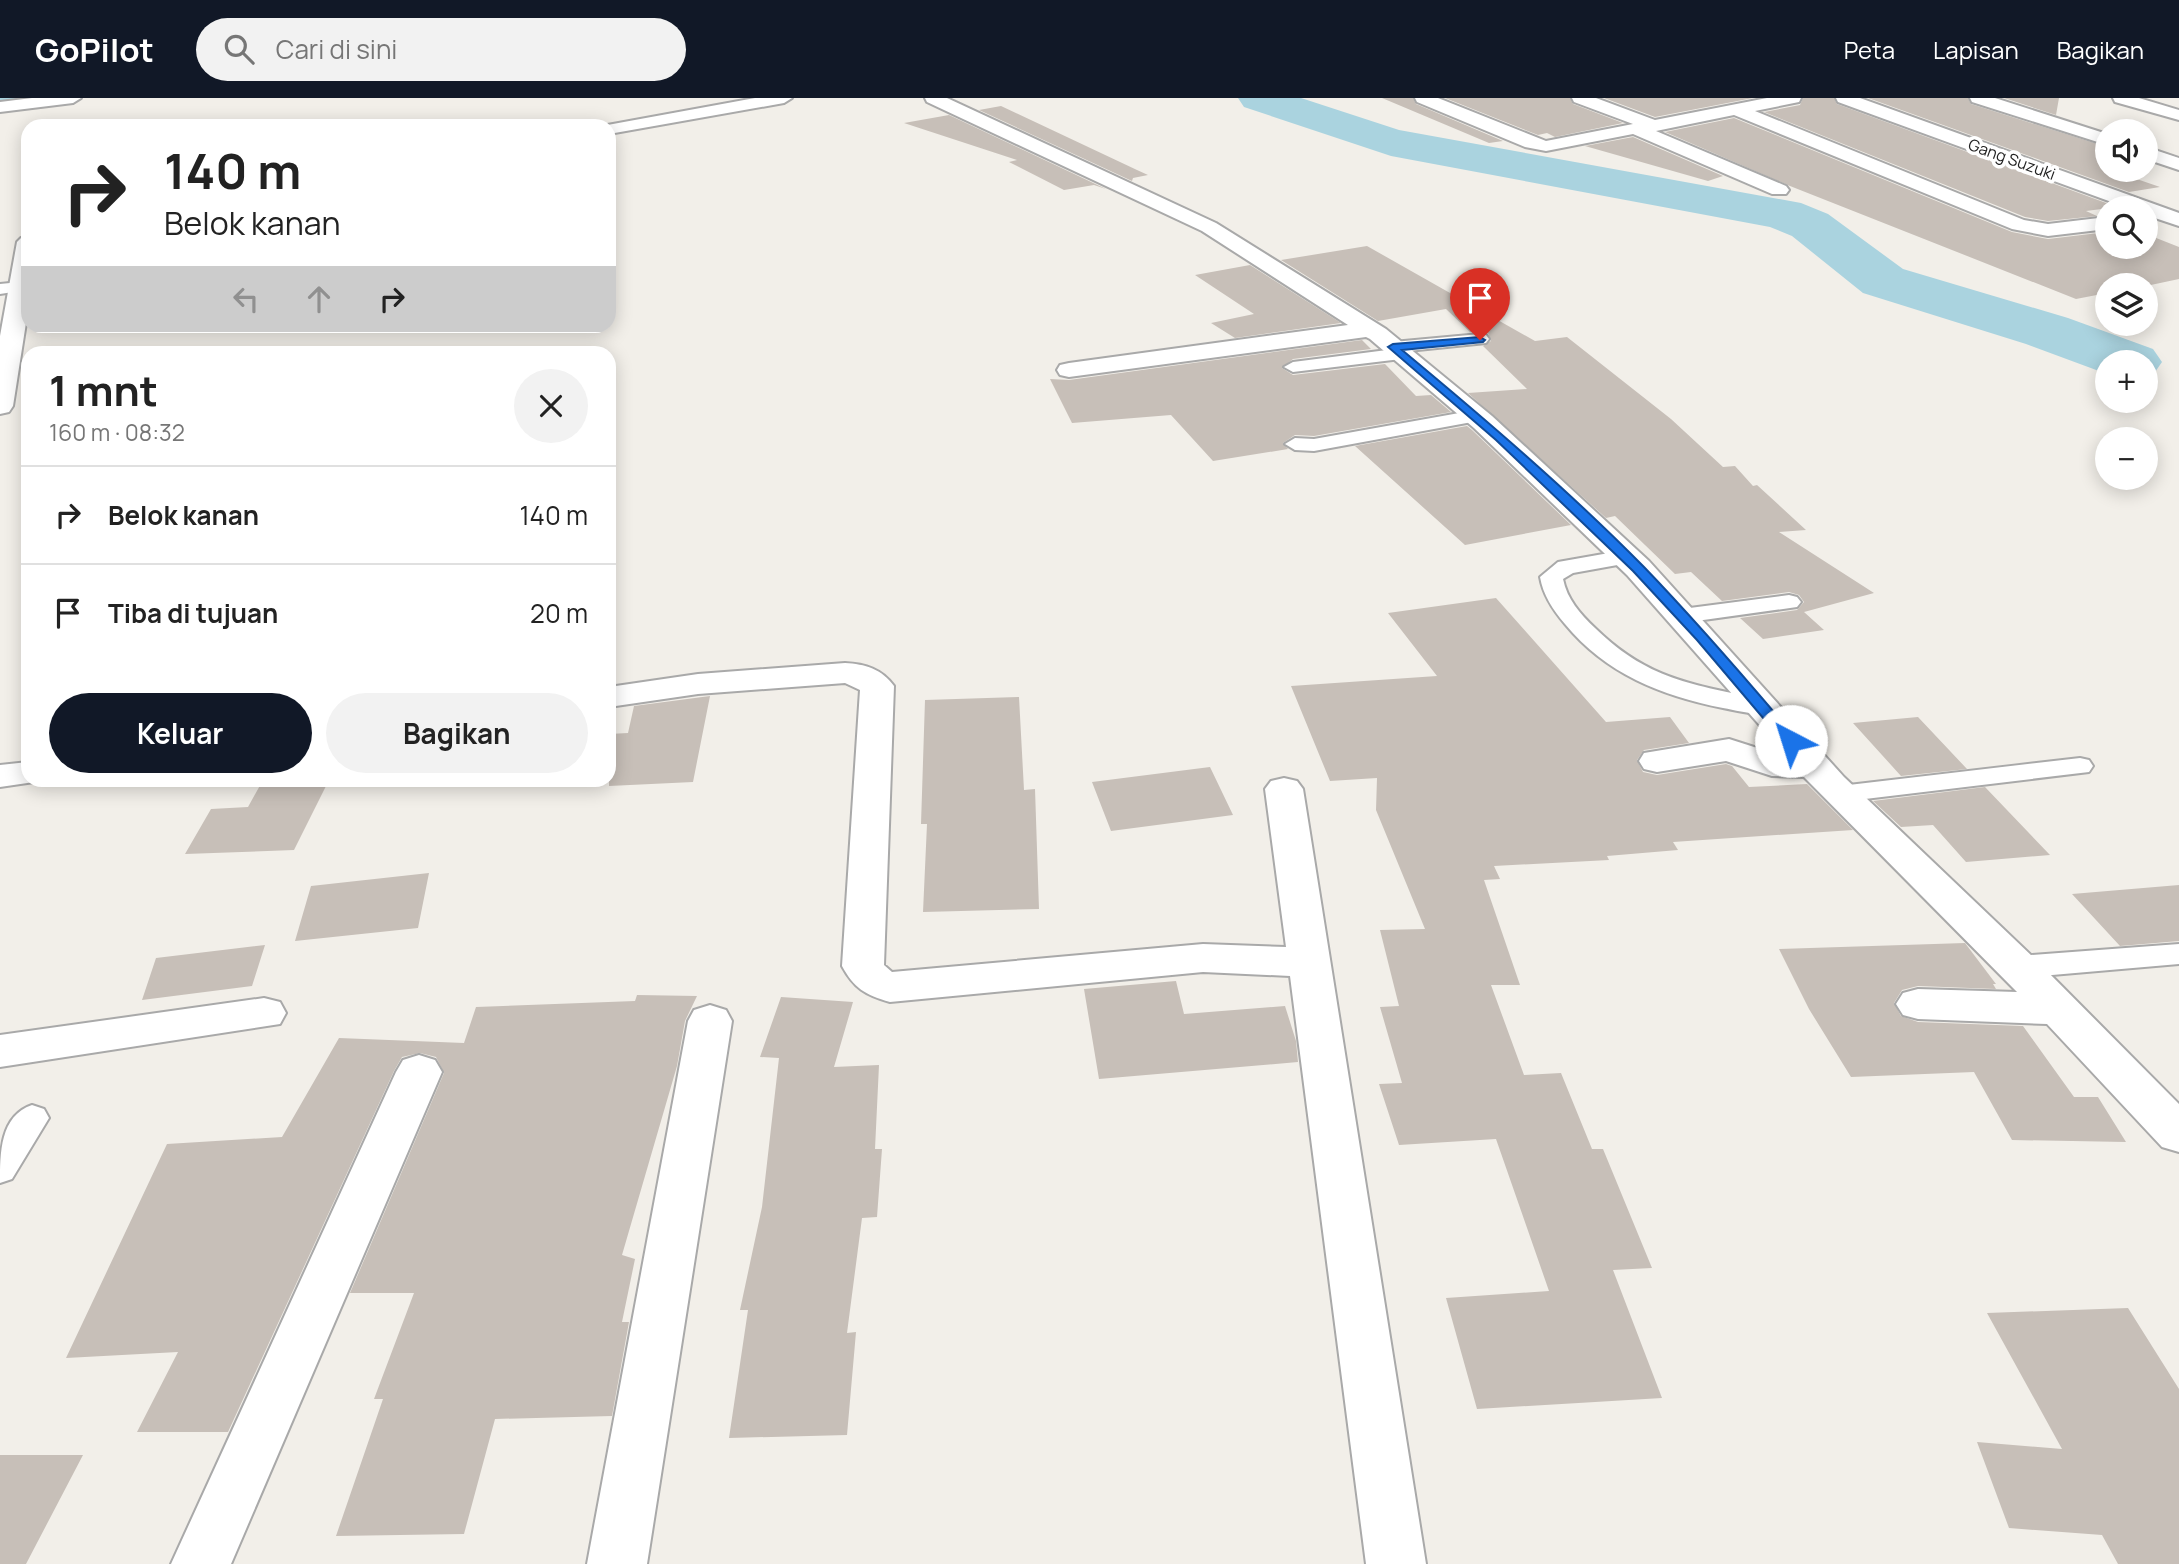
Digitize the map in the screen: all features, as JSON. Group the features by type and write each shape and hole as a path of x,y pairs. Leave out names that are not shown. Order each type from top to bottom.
{"street":[{"path":"0,107 47,104 73,98"},
{"path":"616,128 784,98"},
{"path":"933,98 1197,220 1388,344 1476,416 1626,557 1682,616 1813,766 2018,967 2179,1134"},
{"path":"1423,98 1538,145 1564,145 1647,128 1735,105 1794,98"},
{"path":"1580,98 1779,190"},
{"name":"Gang Suzuki","path":"1844,98 2167,216"},
{"path":"1978,98 2095,136"},
{"path":"2121,98 2179,115"},
{"path":"1735,105 2020,225 2048,230 2095,224"},
{"path":"2158,157 2179,164"},
{"path":"0,406 10,288 21,238"},
{"path":"1069,370 1388,344"},
{"path":"616,696 698,684 845,673 859,674 877,686 863,967 869,978 879,985 890,987 1203,958 1309,962"},
{"path":"1657,761 1729,750 1772,765 1813,766"},
{"path":"0,776 21,774"},
{"path":"1284,789 1396,1564"},
{"path":"1918,1004 2058,1009"},
{"path":"0,1051 264,1013"},
{"path":"617,1564 710,1021"},
{"path":"201,1564 419,1072"}],"lane":[{"path":"1293,367 1388,344 1480,340"},
{"path":"1295,444 1314,445 1476,416"},
{"path":"1626,557 1566,567 1551,577 1553,590 1586,633 1615,660 1645,678 1695,696 1762,707"},
{"path":"1682,616 1789,602"},
{"path":"1840,794 2080,766"},
{"path":"2018,967 2179,954"},
{"path":"0,1169 32,1118"}],"building":[{"path":"1382,98 1413,98 1416,104 1503,141 1489,143"},
{"path":"1445,98 1570,98 1573,104 1623,123 1555,137 1547,133 1538,135"},
{"path":"1604,98 1753,98 1655,117"},
{"path":"1803,98 1834,98 1837,104 2095,199 2095,210 2086,211 2095,216 2048,221 2025,217 1764,112 1800,105"},
{"path":"1868,98 1968,98 1971,104 2095,143 2095,180"},
{"path":"2004,98 2059,98 2056,115"},
{"path":"1001,106 1148,175 1133,178 1132,181 979,110"},
{"path":"949,115 1106,189 1094,185 1064,190 1009,162 1017,160 904,123"},
{"path":"1734,118 2012,232 2048,239 2095,233 2095,259 2158,259 2158,239 2179,247 2179,279 2158,283 2158,273 2095,273 2095,295 2076,299 1790,186 1665,132"},
{"path":"1633,137 1723,176 1708,181 1585,146"},
{"path":"2101,182 2145,182 2160,187 2129,192"},
{"path":"1367,246 1535,341 1567,337 1671,419 1723,467 1735,466 1753,486 1757,485 1806,530 1779,532 1874,593 1804,612 1824,630 1763,639 1740,618 1797,610 1804,602 1799,595 1789,592 1722,601 1691,572 1675,574 1615,516 1606,518 1468,393 1527,389 1483,346 1491,341 1488,333 1470,332 1446,309 1378,321 1281,260"},
{"path":"1250,265 1341,323 1235,338 1211,323 1254,314 1195,275"},
{"path":"1362,340 1371,349 1293,359 1282,368 1293,375 1385,364 1416,396 1431,395 1451,412 1314,436 1295,435 1283,443 1288,449 1213,461 1171,415 1072,423 1050,379 1069,380"},
{"path":"1467,426 1571,525 1465,545 1355,446"},
{"path":"1496,598 1606,722 1670,717 1689,743 1644,750 1637,760 1643,772 1657,775 1726,764 1732,766 1749,787 1807,784 1853,830 1673,842 1678,850 1607,856 1609,860 1494,866 1500,879 1484,880 1520,985 1491,985 1524,1075 1561,1073 1592,1149 1603,1149 1652,1268 1613,1270 1662,1398 1477,1409 1446,1298 1549,1291 1496,1139 1399,1145 1379,1084 1402,1083 1380,1007 1399,1006 1380,930 1425,929 1376,810 1377,778 1330,781 1291,686 1437,676 1388,613"},
{"path":"710,696 693,782 616,786 616,734 628,733 634,706"},
{"path":"1019,697 1024,790 1035,789 1039,909 923,912 927,824 921,824 925,700"},
{"path":"1918,717 1967,769 1901,776 1853,723"},
{"path":"1210,767 1233,815 1111,831 1092,782"},
{"path":"259,787 326,787 294,850 185,854 211,809 248,807"},
{"path":"1985,787 2050,855 1966,862 1933,825 1901,827 1873,801"},
{"path":"429,873 418,928 295,941 311,886"},
{"path":"2179,885 2179,941 2120,946 2072,894"},
{"path":"1965,943 1996,984 1993,984 1996,989 1918,986 1902,990 1894,1003 1901,1016 1918,1022 2023,1026 2074,1097 2098,1097 2126,1142 2012,1140 1974,1072 1851,1077 1809,1009 1779,949"},
{"path":"265,945 252,986 142,1000 156,958"},
{"path":"1176,981 1184,1014 1285,1006 1296,1041 1298,1062 1099,1079 1084,989"},
{"path":"637,995 697,996 685,1021 677,1066 622,1255 635,1259 622,1322 629,1322 612,1416 495,1419 464,1534 336,1536 383,1399 374,1399 414,1293 350,1293 444,1073 436,1057 420,1053 402,1057 394,1071 228,1432 137,1432 178,1352 66,1358 167,1144 282,1137 339,1038 464,1043 476,1007 635,1001"},
{"path":"781,997 853,1002 834,1067 879,1065 875,1149 882,1149 877,1217 862,1218 847,1333 856,1332 847,1435 729,1438 748,1310 740,1310 762,1207 779,1058 760,1057"},
{"path":"2128,1308 2179,1389 2179,1564 2118,1564 2102,1535 2009,1528 1977,1442 2062,1449 1987,1313"},
{"path":"0,1455 83,1455 26,1564 0,1564"}],"waterway":[{"path":"0,100 17,98"},
{"path":"1259,98 1391,142 1783,214 1810,225 1883,281 2047,331 2098,350"}],"route":[{"path":"1480,340 1393,347 1483,422 1638,568 1702,637 1791,741"}]}
